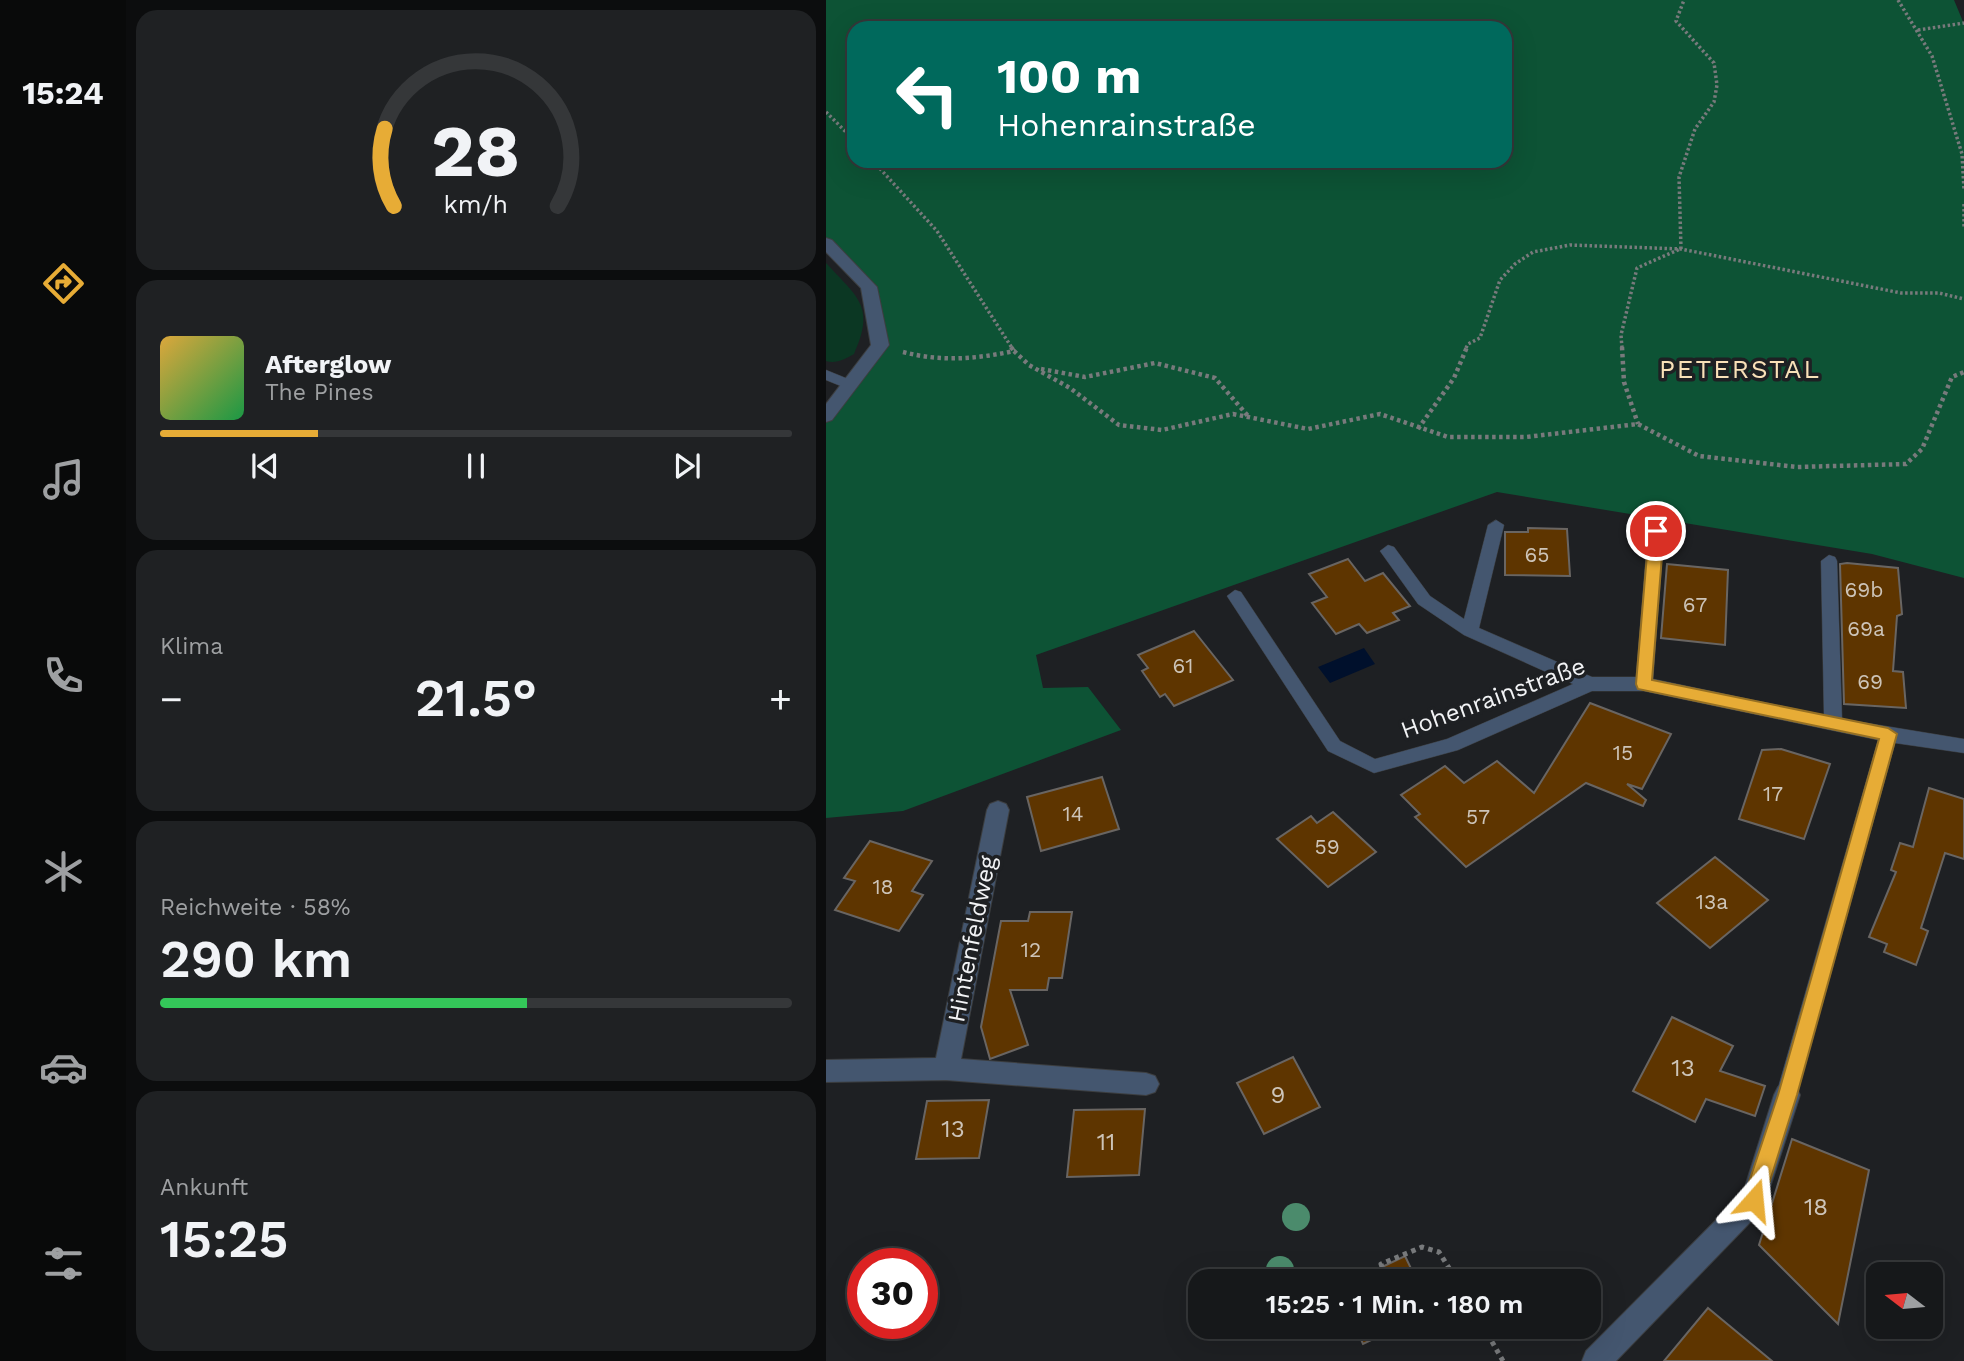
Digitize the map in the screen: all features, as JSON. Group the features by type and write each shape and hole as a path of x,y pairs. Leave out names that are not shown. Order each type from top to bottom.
{"street":[{"path":"826,243 869,287 880,345 826,416"},
{"name":"Hintenfeldweg","path":"946,1069 998,810"},
{"path":"826,1071 946,1069 1146,1084"},
{"path":"1596,1361 1754,1200 1787,1095"}],"lane":[{"path":"826,375 848,384"},
{"path":"1470,631 1496,524"},
{"path":"1644,684 1656,531"},
{"path":"1388,551 1424,600 1470,631 1590,684"},
{"path":"1829,561 1833,723"},
{"name":"Hohenrainstraße","path":"1235,596 1334,746 1374,766 1452,745 1590,684 1644,684 1888,734 1964,746"},
{"path":"1787,1095 1888,734"}],"path":[{"path":"1681,249 1679,177 1695,129 1714,102 1717,85 1714,64 1676,21 1684,0"},
{"path":"1898,0 1932,56 1962,154 1964,190"},
{"path":"1918,30 1964,23"},
{"path":"826,112 847,133"},
{"path":"879,168 937,231 1014,351 1119,425 1162,430 1233,414 1308,429 1380,414 1418,429 1448,436 1526,437 1638,424 1699,456 1797,467 1906,464 1922,449 1952,377 1964,372"},
{"path":"1964,204 1964,227"},
{"path":"1418,429 1454,378 1468,344 1480,338 1500,280 1515,264 1533,252 1570,245 1681,249 1901,293 1939,293 1964,299"},
{"path":"1638,424 1624,382 1621,335 1637,268 1681,249"},
{"path":"880,345 929,360 968,361 1014,351"},
{"path":"1036,369 1086,377 1155,363 1215,378 1248,416"},
{"path":"1382,1267 1381,1264 1422,1247 1439,1252 1450,1269"},
{"path":"1490,1339 1503,1361"}],"green space":[{"path":"826,0 1954,0 1964,24 1964,578 1872,554 1497,492 1036,655 1043,688 1088,687 1121,730 903,811 826,818 826,416 880,345 869,287 826,243"},
{"path":"826,263 854,294 863,313 860,338 854,354 833,362 826,361"}],"water":[{"path":"1364,648 1375,664 1330,683 1318,667"}],"building":[{"path":"1528,528 1567,529 1570,576 1505,575 1505,532 1528,532"},
{"path":"1348,559 1365,581 1383,573 1410,606 1393,613 1399,620 1367,633 1359,624 1336,634 1312,603 1327,597 1309,574"},
{"path":"1667,564 1728,570 1725,645 1661,638"},
{"path":"1840,564 1898,568 1902,614 1897,616 1893,671 1903,672 1906,708 1844,704"},
{"path":"1194,631 1233,680 1174,706 1165,694 1160,697 1142,671 1148,668 1138,655"},
{"path":"1590,703 1671,734 1642,789 1627,784 1646,800 1643,806 1586,783 1466,867 1415,817 1420,814 1401,795 1445,766 1464,783 1497,761 1534,793"},
{"path":"1781,749 1830,764 1804,839 1739,819 1762,750"},
{"path":"1102,777 1119,829 1041,851 1027,797"},
{"path":"1929,788 1964,799 1964,859 1945,853 1921,928 1928,931 1916,965 1884,952 1887,944 1869,937 1896,872 1891,870 1900,843 1913,847"},
{"path":"1333,812 1376,852 1328,887 1277,839 1311,816 1317,823"},
{"path":"870,841 932,861 912,891 923,895 899,931 835,910 855,881 844,878"},
{"path":"1715,857 1768,900 1710,948 1657,903"},
{"path":"1030,912 1072,912 1062,978 1049,978 1047,990 1010,990 1028,1045 990,1059 981,1027 1001,921 1028,921"},
{"path":"1672,1017 1733,1046 1720,1071 1765,1086 1755,1116 1706,1099 1695,1122 1633,1091"},
{"path":"1293,1057 1320,1107 1264,1134 1237,1083"},
{"path":"989,1100 979,1158 916,1159 927,1101"},
{"path":"1145,1109 1139,1175 1067,1177 1074,1110"},
{"path":"1792,1139 1869,1170 1838,1324 1759,1245"},
{"path":"1405,1256 1411,1269 1378,1269"},
{"path":"1708,1308 1772,1361 1664,1361"},
{"path":"1361,1339 1374,1339 1363,1344"}],"district":[{"name":"PETERSTAL","path":"1740,369"}],"route":[{"path":"1656,531 1644,684 1888,734 1787,1095 1754,1200"}]}
